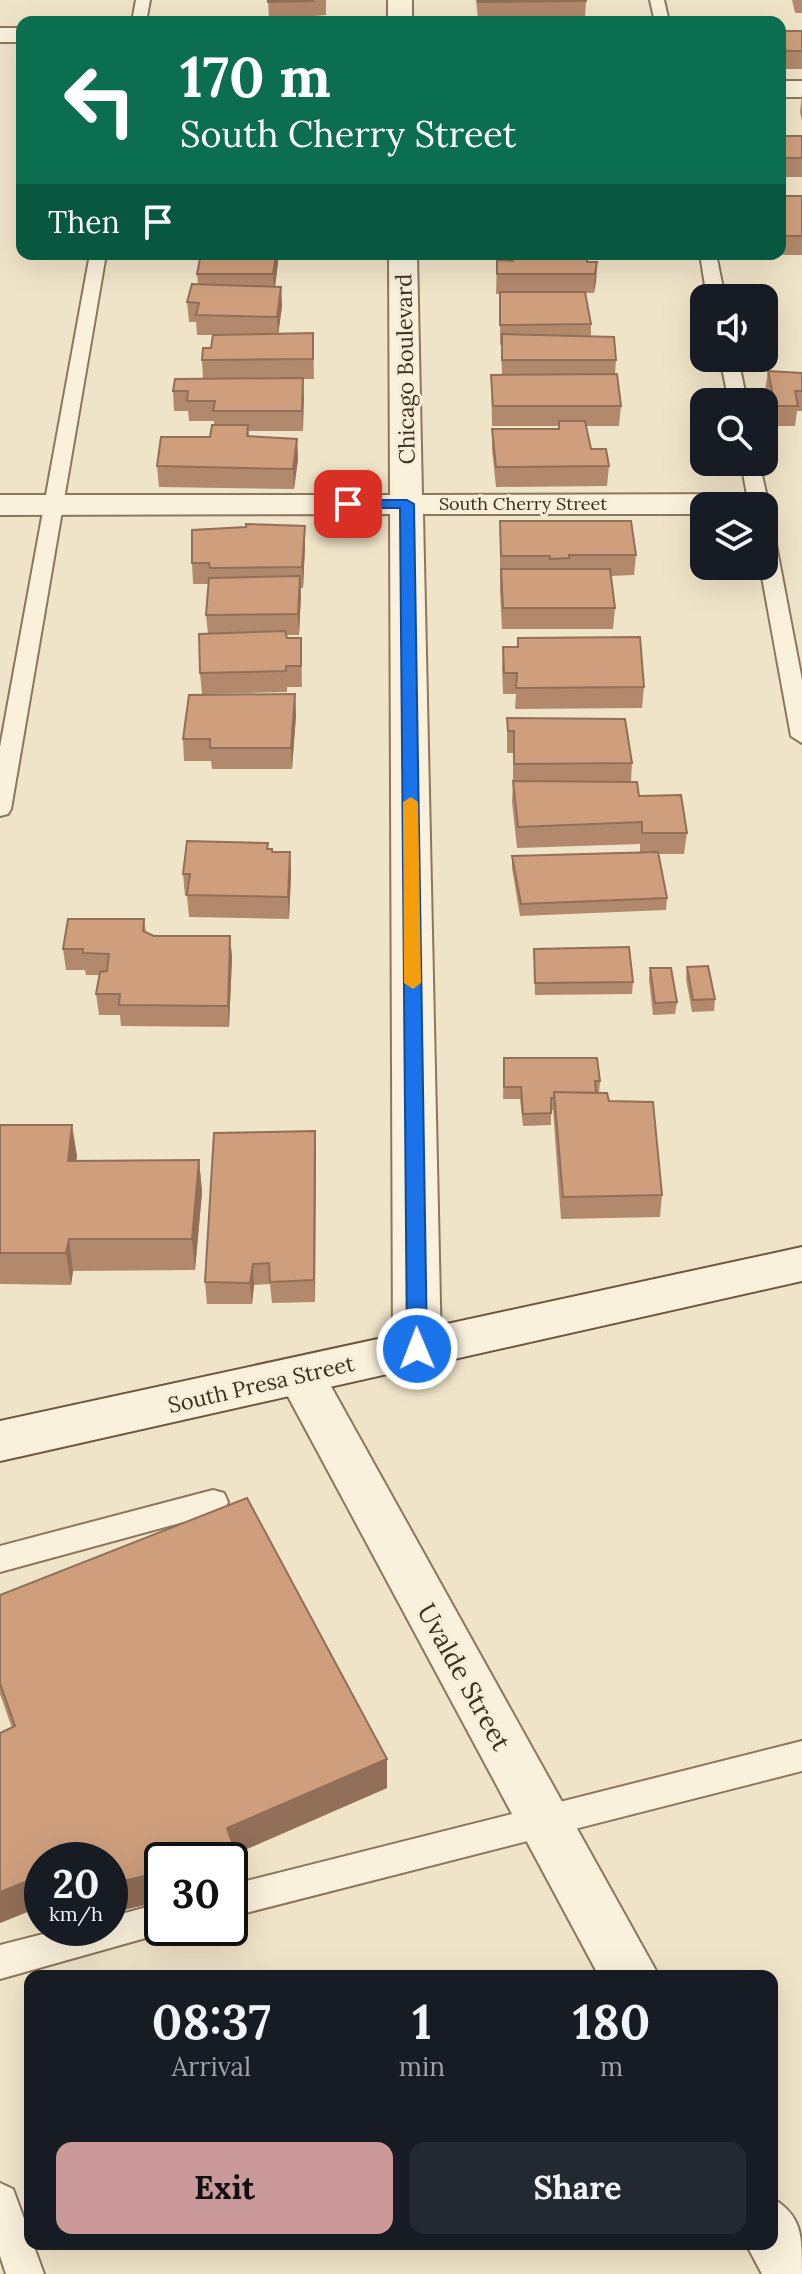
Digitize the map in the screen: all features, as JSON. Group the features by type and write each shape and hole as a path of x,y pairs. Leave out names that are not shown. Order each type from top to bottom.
{"street":[{"name":"Chicago Boulevard","path":"403,260 417,1349"},
{"name":"South Cherry Street","path":"0,505 407,504 690,513"},
{"name":"South Presa Street","path":"0,1441 802,1264"},
{"name":"Uvalde Street","path":"301,1376 627,1970"},
{"path":"778,2241 797,2274"}],"lane":[{"path":"0,809 97,260"},
{"path":"709,260 713,284"},
{"path":"772,580 802,736"},
{"path":"0,1559 213,1502"},
{"path":"248,1896 802,1756"},
{"path":"0,1962 144,1924"},
{"path":"0,2202 25,2274"}],"building":[{"path":"313,0 313,1 268,2"},
{"path":"586,0 586,1 478,2"},
{"path":"786,31 802,31 802,51 786,51"},
{"path":"786,136 802,136 802,158 786,158"},
{"path":"786,196 802,196 802,236 786,236"},
{"path":"200,260 275,260 273,274 197,274"},
{"path":"497,260 597,262 595,274 497,274"},
{"path":"192,284 281,287 277,317 196,315 199,303 187,302"},
{"path":"500,292 585,292 591,324 500,325"},
{"path":"313,333 313,359 202,360 203,348 211,348 213,335"},
{"path":"502,334 614,337 616,360 502,360"},
{"path":"768,372 802,373 802,391 795,391 798,406 778,406 778,388 771,388"},
{"path":"617,374 621,406 493,406 491,375"},
{"path":"303,378 302,411 213,411 215,401 187,401 188,391 173,391 175,379"},
{"path":"559,421 585,421 591,449 606,449 609,466 496,467 492,429 559,429"},
{"path":"212,425 248,425 247,436 297,439 293,469 157,466 161,437 210,437"},
{"path":"500,521 631,521 636,555 569,555 569,558 550,559 550,556 501,556"},
{"path":"246,524 305,526 302,567 210,568 209,563 192,563 192,530 246,527"},
{"path":"501,569 610,569 615,608 503,608"},
{"path":"300,576 298,614 206,615 209,578"},
{"path":"285,631 287,638 301,638 301,666 286,666 286,671 200,673 199,634"},
{"path":"640,637 644,687 516,688 517,673 504,673 503,647 518,647 518,638"},
{"path":"295,694 291,748 210,748 210,739 183,739 189,695"},
{"path":"507,718 625,719 632,763 514,764 514,731 508,731"},
{"path":"513,781 637,782 639,796 681,795 687,833 642,833 642,822 518,827"},
{"path":"187,841 268,843 267,849 272,849 272,852 290,852 288,897 187,895 190,874 183,874"},
{"path":"658,852 667,898 521,904 512,856"},
{"path":"68,919 144,919 143,931 154,936 230,936 228,1006 119,1005 120,994 96,994 100,972 107,971 109,954 63,949"},
{"path":"629,947 633,982 535,983 534,949"},
{"path":"708,966 715,999 693,1000 687,967"},
{"path":"650,968 671,968 677,1002 655,1003"},
{"path":"504,1058 597,1058 600,1081 595,1081 596,1093 554,1092 551,1113 523,1114 521,1087 504,1087"},
{"path":"554,1092 607,1093 609,1101 653,1102 662,1195 563,1197"},
{"path":"0,1125 72,1125 68,1161 199,1160 192,1239 69,1239 66,1253 0,1253"},
{"path":"315,1131 314,1280 270,1282 269,1263 253,1264 250,1283 205,1282 214,1133"},
{"path":"247,1498 387,1759 227,1828 232,1842 144,1842 144,1876 128,1880 128,1842 24,1842 24,1882 0,1892 0,1733 15,1726 0,1683 0,1595"}],"slow traffic":[{"path":"411,802 413,983"}],"route":[{"path":"348,504 407,504 417,1349"}]}
